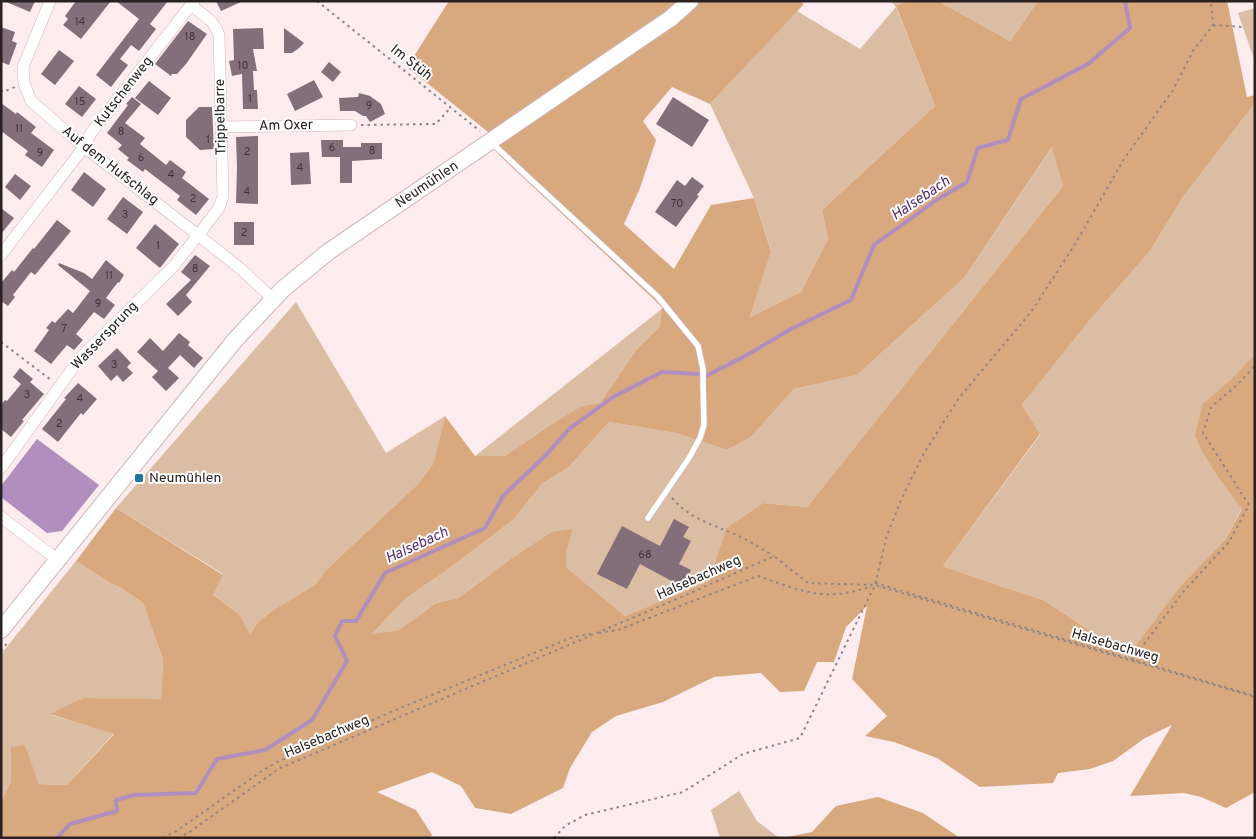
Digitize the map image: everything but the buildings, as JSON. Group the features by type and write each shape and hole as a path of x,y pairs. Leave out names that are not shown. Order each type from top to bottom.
{"street":[{"path":"24,83 23,67 50,1"},
{"name":"Neumühlen","path":"6,634 58,560 183,404 273,299 328,252 670,18 690,1"},
{"name":"Trippelbarre","path":"192,3 214,24 219,35 222,127 223,196 218,208 198,235"},
{"name":"Kutschenweg","path":"1,255 192,3"},
{"name":"Auf dem Hufschlag","path":"24,83 31,101 84,147 242,270 273,299"},
{"name":"Am Oxer","path":"222,127 351,125"},
{"name":"Wassersprung","path":"1,468 80,358 174,266 198,235"},
{"path":"1,517 58,560"}],"lane":[{"path":"491,141 658,297 698,346 703,369 704,425 700,438 688,458 648,518"}],"path":[{"name":"Im Stüh","path":"316,1 451,107 491,141"},
{"path":"554,838 565,826 585,815 683,792 743,754 800,738 875,584 887,535 900,500 924,453 959,398 1032,312 1074,246 1124,158 1173,90 1193,51 1213,25 1210,1"},
{"path":"1213,25 1243,27"},
{"path":"1,90 3,92 24,83"},
{"path":"351,125 436,124 451,107"},
{"path":"1,342 60,387"},
{"path":"1132,660 1184,591 1229,542 1249,505 1202,433 1210,407 1255,366"},
{"path":"667,490 674,500 693,516 737,535 774,556"},
{"name":"Halsebachweg","path":"178,838 188,833 280,768 774,556 808,583 875,584 1255,696"},
{"path":"163,838 175,832 279,761 398,709 573,637 618,630 758,576 789,587 823,594 855,592 875,584 1255,696"},
{"path":"1,651 6,634"}],"shaded area":[{"path":"449,1 799,1 804,4 710,104 672,87 643,121 656,140 640,188 624,224 674,269 711,205 754,198 771,251 750,317 801,292 828,239 822,210 935,106 896,6 910,1 938,1 1010,41 1038,1 1227,1 1247,97 1255,95 1255,103 1183,197 1150,251 1089,321 1022,405 1040,434 943,566 1043,600 1083,626 1126,659 1180,586 1225,540 1242,509 1220,480 1202,451 1195,435 1203,403 1230,380 1255,354 1255,792 1226,808 1201,797 1184,793 1130,796 1172,725 1145,738 1113,761 1090,769 1058,773 1053,783 980,787 937,758 894,742 865,736 887,716 852,679 867,606 846,627 834,662 817,662 804,691 780,692 761,673 714,677 663,702 616,716 592,732 570,768 563,788 511,814 475,808 461,786 432,772 377,792 416,810 432,835 430,838 1,838 1,802 11,781 11,747 25,745 39,784 67,785 114,734 50,714 83,698 161,699 163,660 143,603 76,561 116,508 223,575 213,595 240,615 250,635 258,622 275,609 316,584 325,571 419,483 433,464 445,416 475,456 505,456 580,407 600,403 637,349 660,326 662,307 499,155 493,136 407,67","holes":["1052,147 1063,186 807,507 763,503 726,528 709,581 625,616 566,567 566,553 573,529 552,532 458,598 436,603 399,630 372,634 405,599 513,520 542,484 569,467 609,422 676,433 727,450 751,437 794,389 857,375 964,278"]},
{"path":"891,1 910,1 896,7"},
{"path":"938,1 1038,1 1010,41"},
{"path":"896,7 935,106 822,210 828,239 801,292 750,317 771,250 754,198 710,104 797,11 860,49"},
{"path":"1255,8 1255,62 1238,13"},
{"path":"1255,103 1255,354 1230,380 1203,403 1220,480 1242,508 1225,540 1180,586 1126,660 1083,626 1043,600 943,566 1040,435 1022,405 1089,321 1150,251 1183,197"},
{"path":"1053,146 1063,186 807,507 763,503 726,528 709,581 625,616 566,567 566,553 573,529 489,575 458,598 436,603 399,630 372,634 405,599 513,520 542,484 569,467 609,422 676,433 727,450 751,437 794,389 857,375 964,278"},
{"path":"296,302 386,453 445,416 433,464 419,483 325,571 316,584 275,609 258,622 250,636 240,615 213,595 223,574 116,508"},
{"path":"663,308 660,326 637,349 600,403 580,408 505,456 475,456"},
{"path":"37,439 99,485 62,531 47,533 1,497 1,486"},
{"path":"76,561 143,603 163,660 161,700 83,698 51,715 114,733 67,785 39,784 25,746 1,802 1,654"},
{"path":"739,791 757,821 779,838 720,838 711,810"},
{"path":"878,797 923,813 960,838 782,838 812,832 836,806"}],"waterway":[{"name":"Halsebach","path":"708,375 791,329 851,300 874,245 935,201 967,182 978,148 1008,140 1021,99 1088,64 1130,28 1125,1"},
{"name":"Halsebach","path":"57,838 70,824 117,811 116,800 134,795 196,793 217,759 265,750 312,720 347,661 335,636 342,621 356,621 385,573 485,528 503,496 546,455 569,429 613,397 662,372 700,374"}],"place":[{"name":"Neumühlen","path":"139,478"}]}
